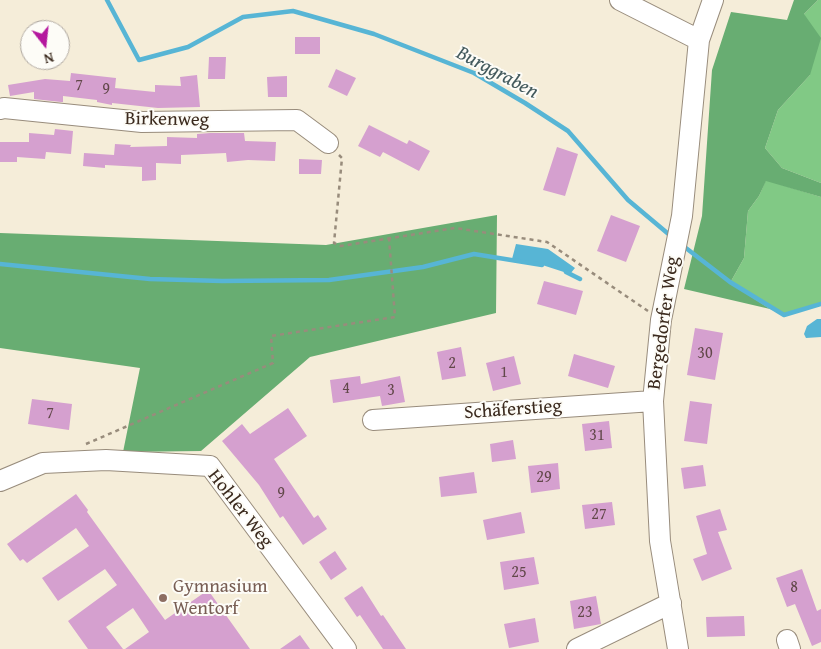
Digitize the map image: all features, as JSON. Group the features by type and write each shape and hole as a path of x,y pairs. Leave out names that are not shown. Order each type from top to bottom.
{"street":[{"path":"620,0 699,40"},
{"name":"Bergedorfer Weg","path":"678,649 660,541 653,401 661,320 682,216 699,40 713,0"},
{"name":"Birkenweg","path":"0,109 142,122 297,120 328,143"},
{"name":"Schäferstieg","path":"373,420 653,401"},
{"name":"Hohler Weg","path":"0,481 42,463 106,460 210,466 346,649"},
{"path":"577,649 671,603"}],"path":[{"path":"328,143 342,158 334,243 341,246 455,228 547,242 661,320"},
{"path":"78,448 273,363 270,336 395,317 389,238"}],"green space":[{"path":"794,0 818,0 804,14 821,38 810,75 778,110 765,148 782,168 821,183 821,197 766,181 759,196 748,211 744,258 730,283 770,309 684,289 702,216 712,70 731,12 787,20"},
{"path":"818,0 821,0 821,183 782,168 765,148 778,110 810,75 804,14"},
{"path":"766,180 821,197 821,304 784,315 770,309 730,283 744,258 748,211 759,196"},
{"path":"497,215 496,313 310,357 201,451 123,452 140,368 0,348 0,233 326,245"}],"water":[{"path":"516,244 548,249 575,268 570,274 533,262 512,259"},
{"path":"817,319 821,319 821,337 806,338 804,334 807,326"}],"building":[{"path":"295,37 320,37 320,54 295,54"},
{"path":"209,57 226,57 225,79 208,79"},
{"path":"336,69 356,78 347,96 328,87"},
{"path":"71,73 116,78 115,88 155,92 155,85 181,86 180,77 197,75 200,107 158,108 112,103 112,105 97,102 97,100 63,96 63,102 61,102 34,99 34,92 10,96 8,85 45,79 70,81"},
{"path":"287,76 287,97 268,97 267,77"},
{"path":"369,125 407,144 409,140 430,151 419,171 383,152 380,157 358,146"},
{"path":"55,129 73,131 71,154 46,152 45,159 17,157 17,162 0,162 0,142 29,142 29,133 54,135"},
{"path":"244,133 245,141 276,142 275,161 248,160 227,162 226,153 181,155 181,164 156,163 156,180 142,181 142,167 105,165 105,168 83,166 84,153 114,155 115,144 131,145 130,147 167,146 167,137 197,138 197,134"},
{"path":"557,147 578,154 565,196 543,190"},
{"path":"299,159 322,160 321,174 299,174"},
{"path":"611,215 640,226 626,262 597,251"},
{"path":"544,281 583,291 576,315 537,304"},
{"path":"695,328 723,333 715,380 687,375"},
{"path":"461,347 466,376 442,380 437,352"},
{"path":"574,354 615,366 608,388 568,376"},
{"path":"514,356 521,384 493,391 486,363"},
{"path":"360,376 361,384 400,376 405,402 382,406 380,396 333,403 330,380"},
{"path":"32,399 72,404 69,430 28,424"},
{"path":"690,401 712,404 707,444 684,441"},
{"path":"288,408 307,436 274,459 314,518 318,515 327,529 303,545 283,516 280,518 259,485 222,441 242,424 250,434"},
{"path":"609,421 612,448 585,451 582,424"},
{"path":"513,440 516,459 492,462 490,444"},
{"path":"558,463 560,489 531,493 528,466"},
{"path":"703,465 706,486 684,489 681,468"},
{"path":"474,472 477,493 441,497 439,477"},
{"name":"Gymnasium Wentorf","path":"76,494 165,620 208,590 250,649 125,649 149,632 133,608 106,627 123,649 88,649 68,621 117,585 105,569 58,601 42,578 89,546 76,528 27,563 23,559 20,561 7,544"},
{"path":"612,502 615,525 585,529 582,505"},
{"path":"720,509 727,530 718,532 732,569 702,581 693,559 707,554 696,516"},
{"path":"521,512 525,533 487,540 483,520"},
{"path":"335,551 347,569 331,580 319,562"},
{"path":"534,557 539,584 504,590 500,562"},
{"path":"802,569 817,611 821,609 821,642 812,646 795,604 787,607 776,578"},
{"path":"362,586 381,616 383,615 406,649 383,649 360,615 357,617 344,598"},
{"path":"596,596 601,624 574,629 570,601"},
{"path":"744,616 745,636 707,637 706,617"},
{"path":"535,618 539,642 509,648 504,624"},
{"name":"Gymnasium Wentorf","path":"300,635 310,649 280,649"}],"waterway":[{"name":"Burggraben","path":"107,0 139,60 188,47 243,17 293,11 374,34 474,73 568,131 628,200 672,237"},
{"name":"Burggraben","path":"682,245 730,282 784,315 821,304"},
{"path":"0,264 150,279 222,281 329,280 423,267 474,254 542,265"},
{"path":"566,272 580,279"}],"place":[{"name":"Gymnasium Wentorf","path":"163,598"}]}
